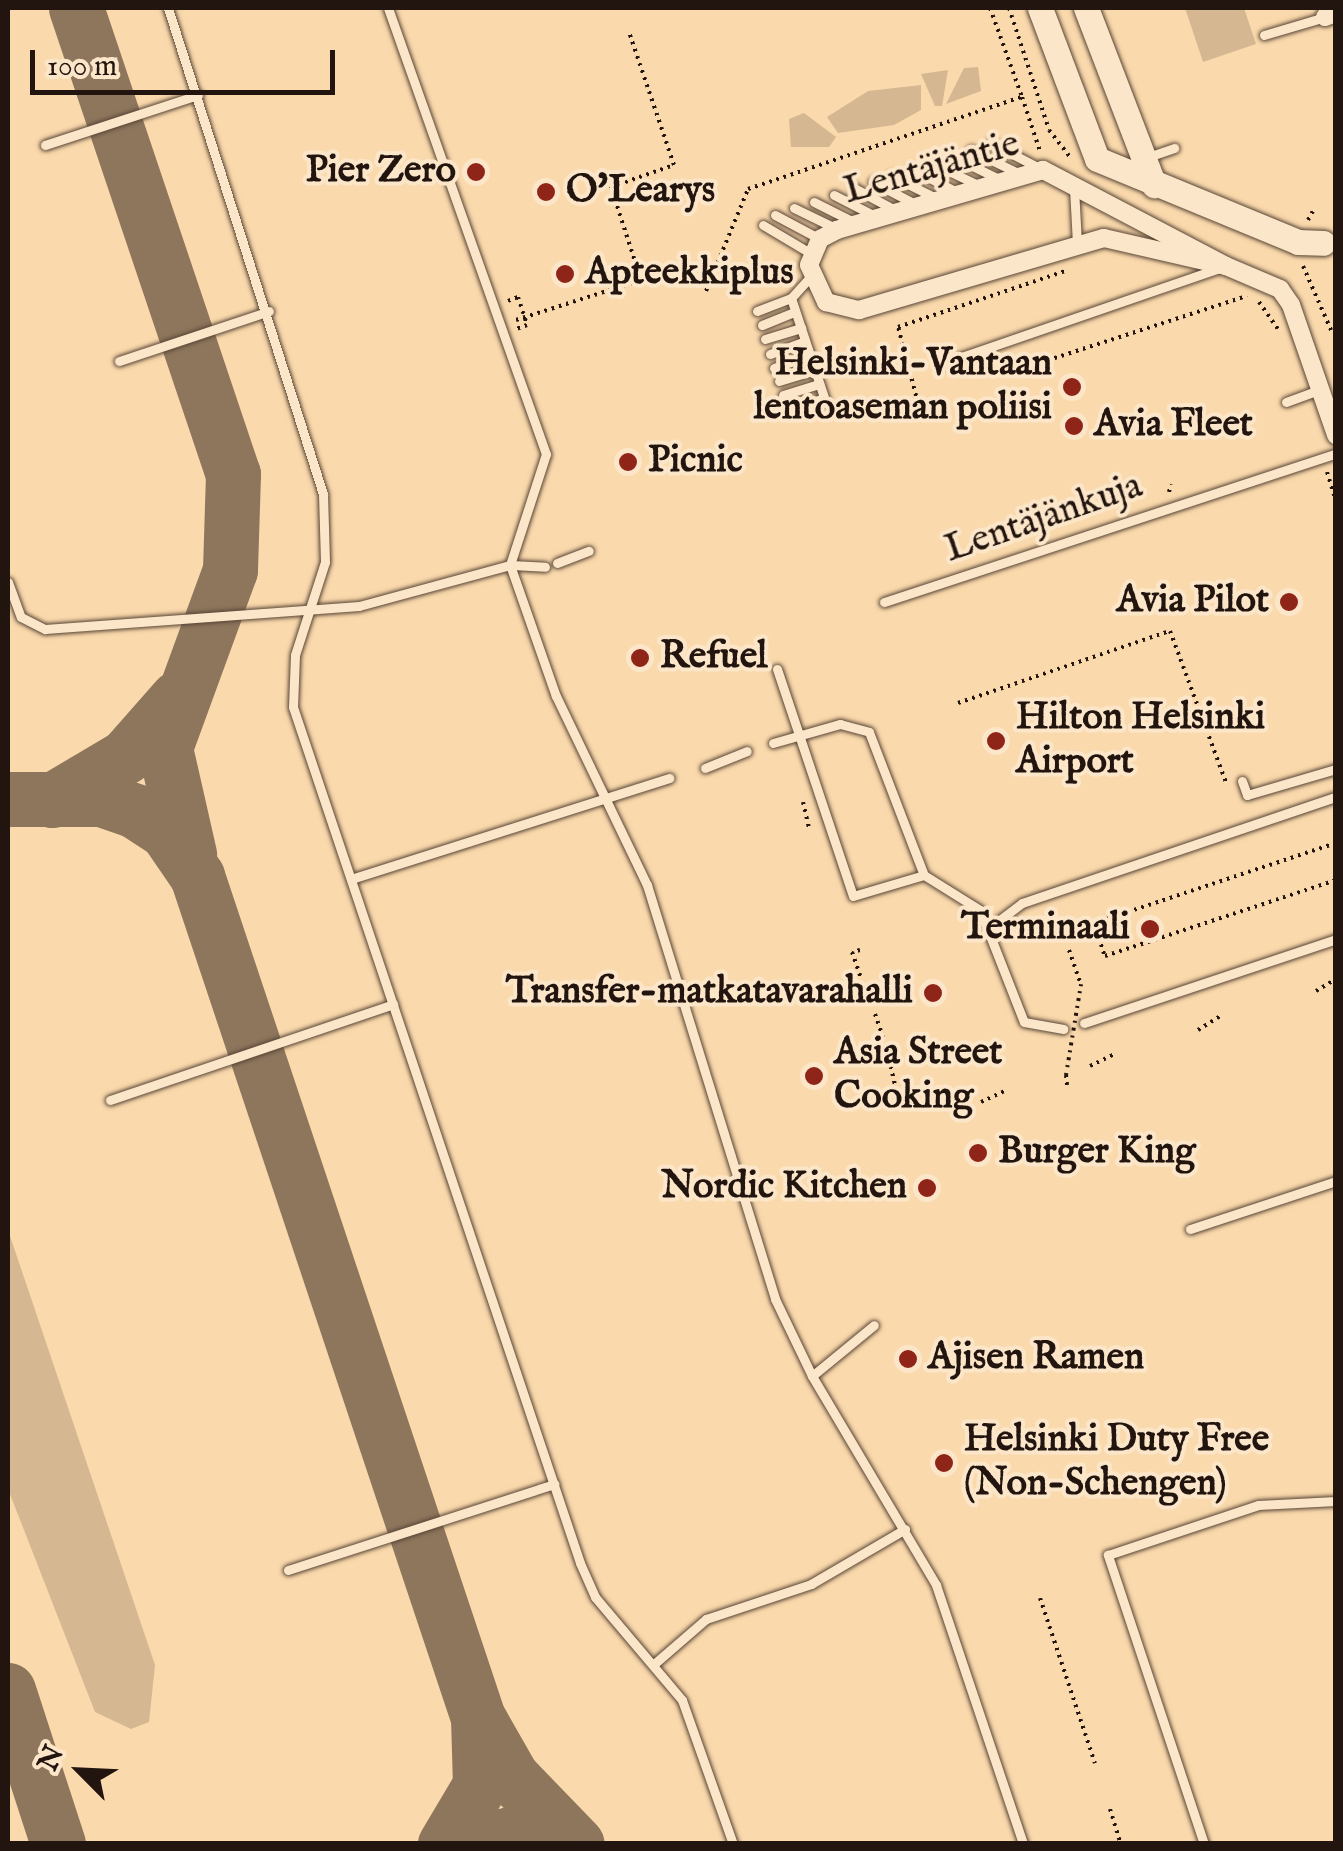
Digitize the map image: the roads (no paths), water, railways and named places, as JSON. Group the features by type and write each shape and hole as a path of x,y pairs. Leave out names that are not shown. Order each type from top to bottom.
{"main road":[{"path":"1040,8 1085,148 1129,167 1154,185 1298,242 1311,240"},
{"path":"1086,8 1129,167"}],"street":[{"name":"Lentäjäntie","path":"1226,266 1134,238 1077,243 859,310 826,302 811,276 816,247 837,230 1044,170 1226,266 1280,289 1336,435"}],"lane":[{"path":"168,8 270,312 323,494 325,562 309,611 293,707 554,1484 596,1597 654,1664 693,1722 733,1844"},
{"path":"388,8 546,454 510,565 602,796 648,885 775,1299 812,1376 936,1585 1024,1844"},
{"path":"1264,35 1330,15"},
{"path":"45,145 198,95"},
{"path":"991,143 1044,170"},
{"path":"1129,167 1174,148"},
{"path":"971,150 1020,174"},
{"path":"952,156 1001,180"},
{"path":"932,163 980,187"},
{"path":"912,169 960,193"},
{"path":"892,176 938,199"},
{"path":"873,182 918,205"},
{"path":"854,188 898,211"},
{"path":"1074,188 1077,243"},
{"path":"834,195 878,218"},
{"path":"814,202 857,224"},
{"path":"794,208 837,230"},
{"path":"775,215 816,247"},
{"path":"763,225 816,247"},
{"path":"941,364 1226,266"},
{"path":"757,311 791,298 811,276"},
{"path":"788,410 825,401 791,298"},
{"path":"119,361 270,312"},
{"path":"762,325 796,312"},
{"path":"764,339 801,328"},
{"path":"770,354 805,341"},
{"path":"774,368 810,355"},
{"path":"779,381 815,370"},
{"path":"784,395 820,384"},
{"path":"1286,402 1320,389"},
{"name":"Lentäjänkuja","path":"884,602 1336,452"},
{"path":"557,563 588,551"},
{"path":"8,582 21,617 45,629 247,608 309,611 510,565 545,567"},
{"path":"777,669 796,736 853,896 924,874"},
{"path":"774,743 840,724 870,732 924,874 966,898 990,928 1024,1022 1063,1029"},
{"path":"705,768 747,752"},
{"path":"1242,781 1248,794 1336,769"},
{"path":"351,878 669,778"},
{"path":"990,928 1022,903 1336,798"},
{"path":"1084,1024 1336,939"},
{"path":"110,1100 392,1004"},
{"path":"1190,1228 1336,1182"},
{"path":"812,1376 874,1324"},
{"path":"288,1570 554,1484"},
{"path":"1204,1844 1108,1554 1258,1505 1336,1501"},
{"path":"654,1664 706,1619 811,1584 905,1529"}],"place":[{"name":"Pier Zero","path":"476,172"},
{"name":"O'Learys","path":"546,192"},
{"name":"Apteekkiplus","path":"565,274"},
{"name":"Helsinki-Vantaan lentoaseman poliisi","path":"1072,387"},
{"name":"Avia Fleet","path":"1074,426"},
{"name":"Picnic","path":"628,462"},
{"name":"Avia Pilot","path":"1289,602"},
{"name":"Refuel","path":"640,658"},
{"name":"Hilton Helsinki Airport","path":"996,741"},
{"name":"Terminaali","path":"1150,929"},
{"name":"Transfer-matkatavarahalli","path":"933,993"},
{"name":"Asia Street Cooking","path":"814,1076"},
{"name":"Burger King","path":"978,1153"},
{"name":"Nordic Kitchen","path":"927,1188"},
{"name":"Ajisen Ramen","path":"908,1359"},
{"name":"Helsinki Duty Free (Non-Schengen)","path":"944,1463"}]}
